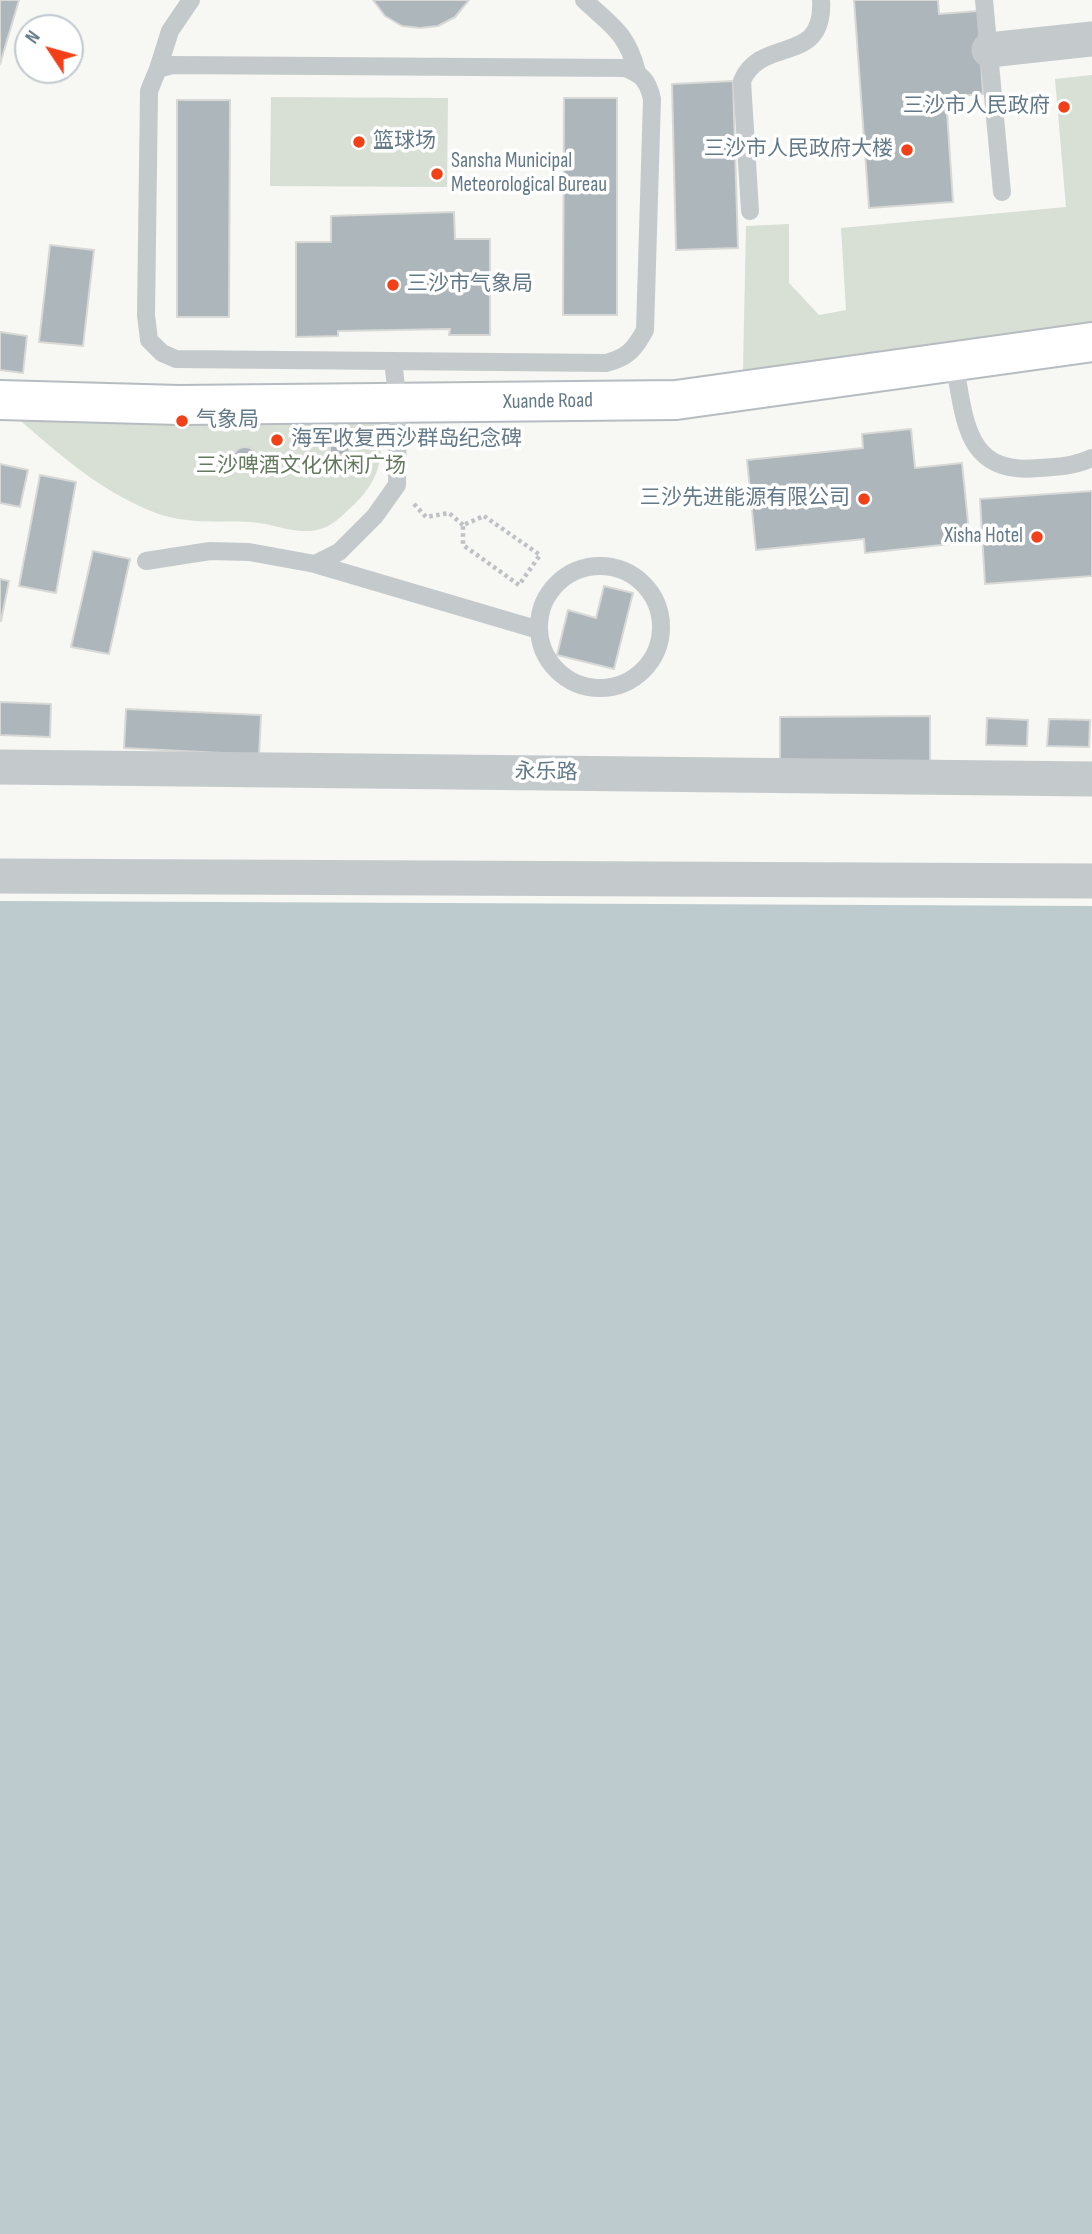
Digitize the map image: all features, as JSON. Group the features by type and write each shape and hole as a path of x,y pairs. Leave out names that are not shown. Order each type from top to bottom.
{"street":[{"path":"989,50 1092,39"},
{"name":"Xuande Road","path":"0,400 179,405 676,400 1092,342"},
{"name":"永乐路","path":"0,767 1092,779"},
{"path":"0,876 1092,881"}],"lane":[{"path":"158,69 172,65 625,68 637,72 645,78 652,99 645,330 636,348 621,359 606,363 176,359 162,353 149,340 146,315 149,91 170,31 191,0"},
{"path":"584,0 625,38 637,72"},
{"path":"750,211 742,81 747,69 758,61 808,41 818,31 822,18 821,0"},
{"path":"984,0 1002,192"},
{"path":"315,564 339,552 375,516 397,485 398,403 393,361"},
{"path":"954,362 969,434 981,452 1000,467 1019,470 1075,465 1092,458"},
{"path":"146,561 210,551 249,552 315,564 539,630"},
{"path":"599,565 618,568 635,576 650,590 659,607 663,626 660,645 651,662 638,676 621,686 602,690 583,687 566,679 552,666 542,649 539,630 541,610 549,593 563,579 579,569 599,565"}],"path":[{"path":"397,485 426,517 449,513 463,525 463,545 519,585 540,555 484,516 463,525"}],"green space":[{"path":"1092,75 1092,326 743,370 746,226 789,224 789,283 819,315 846,310 841,228 1066,207 1055,79"},
{"name":"篮球场","path":"271,97 448,98 447,187 270,186"},
{"name":"三沙啤酒文化休闲广场","path":"0,403 378,403 381,451 375,476 368,488 341,517 324,528 301,531 250,522 190,520 156,513 113,492 73,465"}],"shaded area":[{"path":"0,901 1092,906 1092,2234 0,2234"}],"building":[{"path":"0,0 19,0 14,14 0,64"},
{"path":"373,0 469,0 455,17 438,26 420,28 402,26 385,16"},
{"name":"三沙市人民政府大楼","path":"854,0 938,0 939,14 978,11 983,94 946,97 953,202 869,208"},
{"path":"733,81 738,248 676,250 672,84"},
{"path":"564,98 617,98 617,315 563,315"},
{"path":"177,100 230,100 229,317 177,317"},
{"name":"三沙市气象局","path":"454,212 455,239 490,239 490,335 449,335 450,329 338,331 338,336 296,337 296,242 331,242 331,216"},
{"path":"50,245 94,250 83,346 39,342"},
{"path":"0,332 27,336 23,373 0,370"},
{"path":"911,429 915,468 962,463 970,542 865,553 864,539 756,550 747,460 863,448 862,434"},
{"path":"330,436 349,436 349,455 330,455"},
{"path":"245,447 253,451 257,459 253,467 245,471 237,467 233,459 237,451"},
{"path":"0,464 28,470 20,507 0,503"},
{"path":"40,475 76,482 56,593 19,586"},
{"name":"Xisha Hotel","path":"1092,491 1092,576 985,584 980,499"},
{"path":"93,551 130,559 109,654 71,647"},
{"path":"0,579 9,581 1,621 0,621"},
{"path":"604,586 633,593 614,669 557,655 568,610 596,618"},
{"path":"0,702 51,704 50,737 0,735"},
{"path":"126,709 261,715 259,755 124,748"},
{"path":"930,716 930,765 780,765 780,717"},
{"path":"987,718 1028,720 1027,746 986,745"},
{"path":"1049,719 1090,720 1089,747 1047,746"}],"place":[{"name":"三沙市人民政府","path":"1064,107"},
{"name":"篮球场","path":"359,142"},
{"name":"三沙市人民政府大楼","path":"907,150"},
{"name":"Sansha Municipal Meteorological Bureau","path":"437,174"},
{"name":"三沙市气象局","path":"393,285"},
{"name":"气象局","path":"182,421"},
{"name":"海军收复西沙群岛纪念碑","path":"277,440"},
{"name":"三沙先进能源有限公司","path":"864,499"},
{"name":"Xisha Hotel","path":"1037,537"}]}
